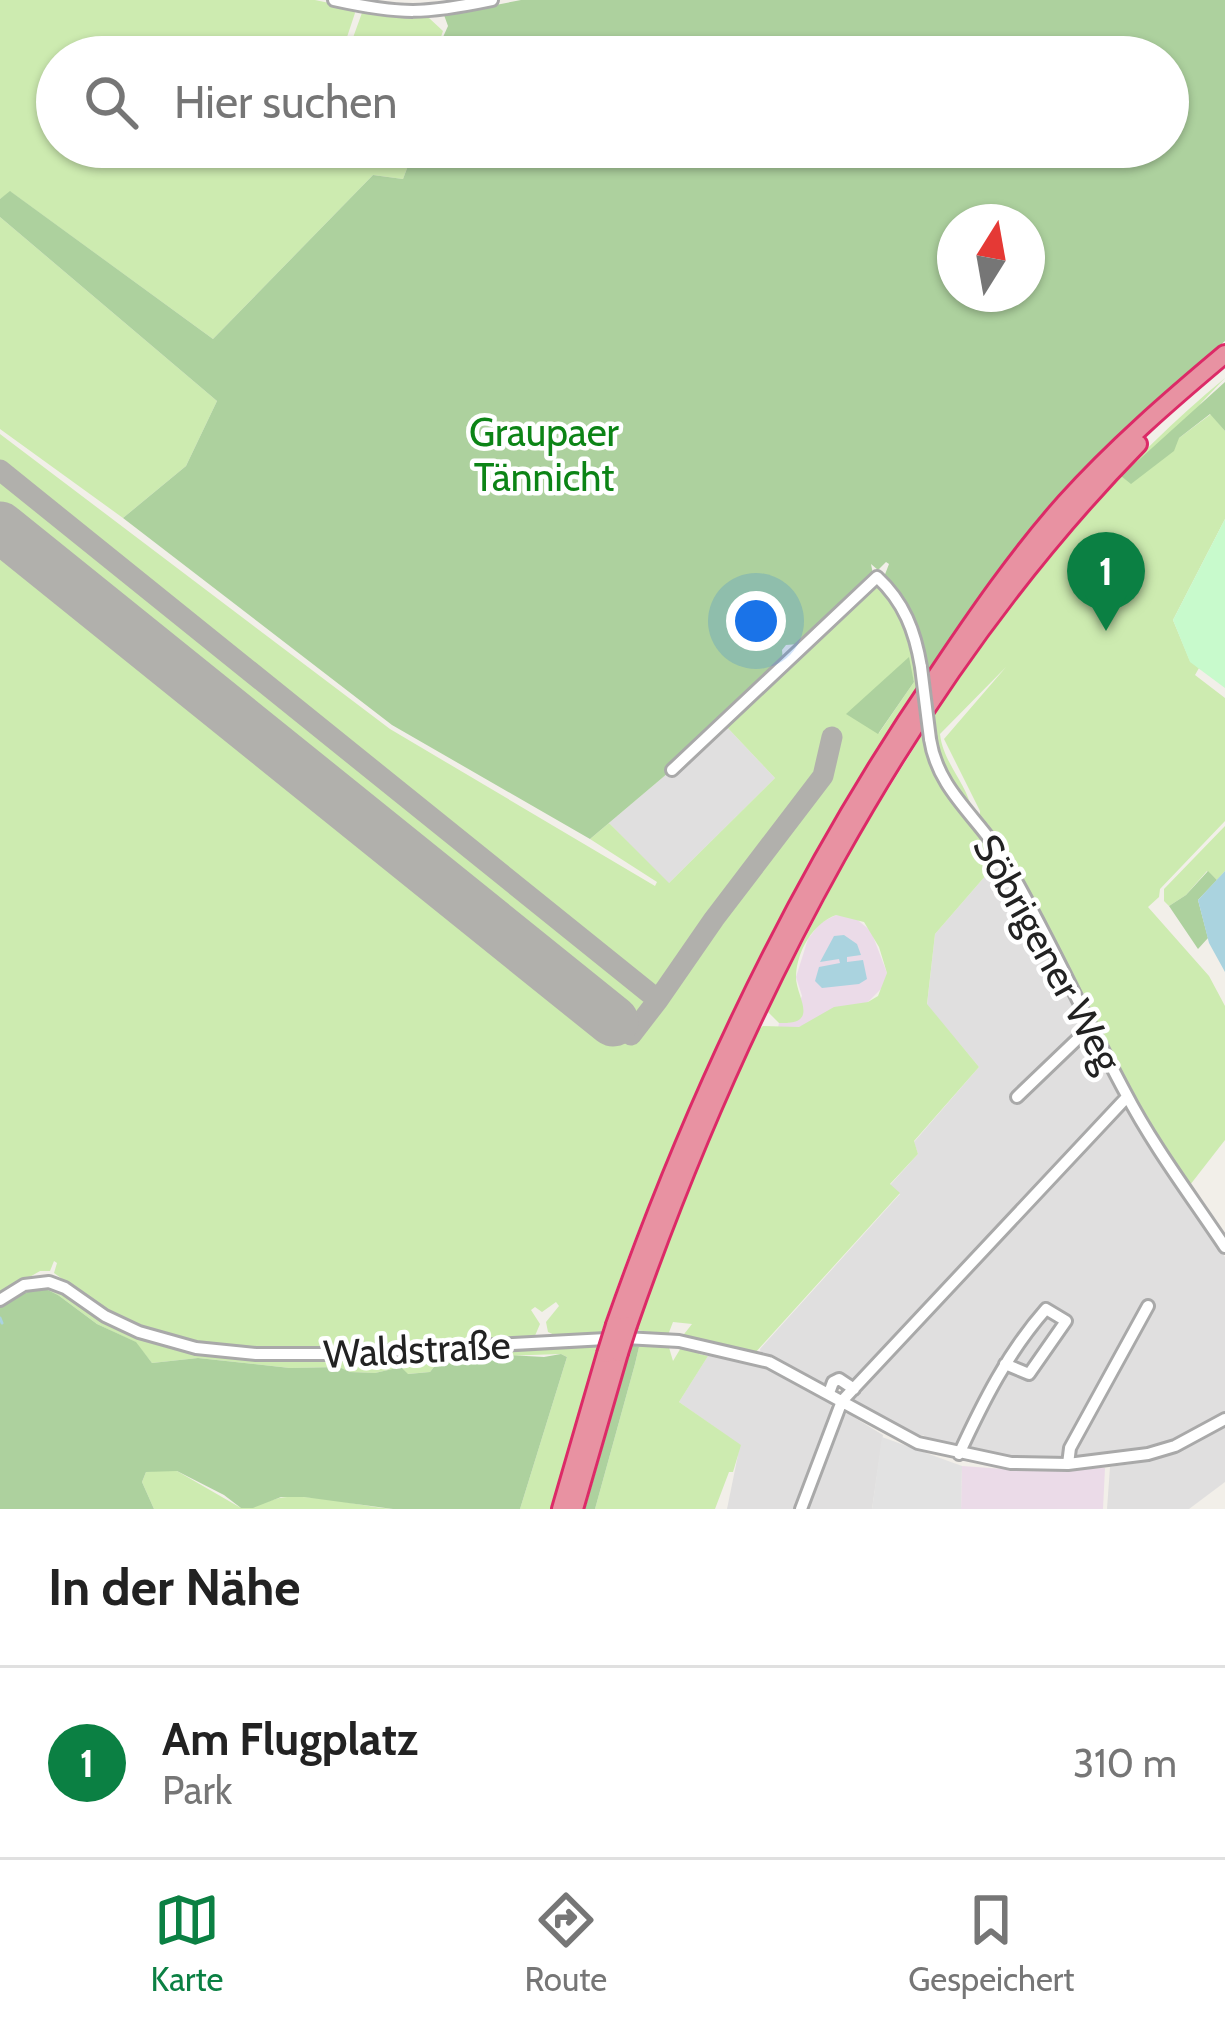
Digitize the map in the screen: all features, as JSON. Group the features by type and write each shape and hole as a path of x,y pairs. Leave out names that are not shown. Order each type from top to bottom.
{"highway":[{"path":"561,1509 679,1155 742,1014 836,835 905,721 994,593 1064,506 1154,414 1225,354"},
{"path":"622,1325 753,1018 848,839 916,728 1071,515 1148,434 1225,368"},
{"path":"574,1509 612,1354"}],"street":[{"path":"334,0 396,13 427,13 492,0"},
{"path":"421,0 427,13"},
{"name":"Söbrigener Weg","path":"672,770 877,577 913,629 930,739 945,782 1003,856 1127,1096 1225,1247"},
{"path":"1017,1097 1091,1026"},
{"path":"801,1509 842,1401 1127,1096"},
{"name":"Waldstraße","path":"0,1300 24,1285 49,1282 139,1332 196,1348 256,1354 611,1339 679,1341 754,1357 907,1438 1011,1463 1068,1464 1163,1450 1225,1419"},
{"path":"1068,1464 1070,1448 1148,1306"},
{"path":"959,1454 1005,1364 1046,1309 1066,1321 1029,1374 1005,1364"},
{"path":"829,1393 839,1379 854,1389"}],"shaded area":[{"path":"724,724 775,778 668,884 609,823 668,773 676,777 675,772"},
{"path":"1000,859 1119,1092 1112,1104 1119,1111 1128,1106 1225,1257 1225,1482 1189,1509 1107,1509 1110,1467 1138,1463 1134,1449 1074,1456 1068,1446 1057,1461 994,1457 930,1441 923,1435 918,1438 854,1403 855,1383 844,1376 825,1385 761,1355 760,1349 900,1194 890,1185 918,1154 914,1142 979,1067 927,1005 935,934"},
{"path":"836,915 854,917 871,931 887,973 885,985 868,1002 799,1027 778,1028 779,1023 789,1023 802,996 796,977 808,939 820,923"},
{"path":"711,1351 752,1359 802,1383 831,1403 830,1415 841,1419 847,1413 883,1435 872,1509 727,1509 740,1445 679,1402"},
{"path":"882,1437 962,1466 961,1509 872,1509"},
{"path":"962,1466 1034,1471 1105,1468 1103,1509 961,1509"}],"green space":[{"path":"0,0 315,0 353,8 355,13 347,36 36,36 36,168 407,168 403,179 373,175 213,339 11,192 0,199"},
{"name":"Graupaer Tännicht","path":"521,0 1225,0 1225,341 1138,418 1057,500 929,671 884,577 889,564 878,570 871,564 873,574 799,644 786,645 783,661 668,773 590,839 392,725 123,518 186,466 217,401 0,217 0,199 10,191 213,339 373,175 403,179 407,168 1189,168 1189,36 443,36 448,26 444,15"},
{"path":"363,10 429,18 443,31 441,36 354,36"},
{"path":"0,217 217,401 186,466 123,518 0,429"},
{"path":"1225,378 1201,403 1179,438 1211,414 1225,431 1225,519 1173,620 1190,661 1199,668 1195,675 1225,698 1225,821 1148,907 1209,976 1225,1006 1225,1140 1190,1185 1112,1066 1091,1016 1088,996 1076,988 1016,867 988,824 980,820 980,811 944,739 1006,667 940,734 972,811 940,766 931,719 998,625 1101,496"},
{"path":"1225,382 1225,431 1210,414 1179,438 1174,451 1131,484 1121,476"},
{"path":"0,434 390,729 655,886 657,882 590,839 609,823 669,883 775,778 724,724 872,583 883,586 910,629 919,687 741,1002 664,1167 600,1336 559,1337 548,1332 546,1322 559,1306 556,1302 542,1312 535,1307 531,1310 540,1324 534,1338 256,1350 195,1344 118,1319 54,1273 54,1261 50,1271 40,1271 0,1294","holes":["908,659 914,682 879,733 847,714"]},
{"path":"1225,519 1225,688 1190,662 1173,620"},
{"path":"909,657 914,682 878,734 846,714"},
{"path":"922,735 928,752 1000,859 935,934 927,1004 979,1067 914,1141 918,1154 890,1184 900,1193 755,1353 681,1338 692,1324 673,1322 668,1335 637,1330 696,1166 756,1032 763,1026 799,1027 834,1007 878,996 887,973 879,947 864,922 836,915 814,931 799,957 800,1019 779,1023 767,1011 854,844"},
{"path":"1225,826 1225,871 1217,880 1207,871 1169,906 1164,889"},
{"path":"1208,871 1217,880 1198,900 1208,938 1198,949 1169,906"},
{"path":"40,1286 61,1289 142,1337 167,1345 281,1362 598,1343 553,1509 520,1509 567,1357 561,1354 441,1358 430,1372 407,1374 401,1367 349,1372 339,1367 290,1368 198,1358 152,1363 135,1342 97,1324"},
{"path":"40,1286 97,1324 136,1342 152,1363 198,1358 290,1368 339,1367 350,1372 401,1367 408,1374 430,1372 441,1358 490,1354 567,1357 520,1509 393,1509 304,1497 281,1497 241,1508 177,1471 146,1472 142,1482 154,1509 0,1509 0,1305"},
{"path":"633,1341 668,1344 673,1361 682,1346 708,1356 679,1402 741,1445 715,1509 595,1509 639,1347"},
{"path":"632,1345 639,1347 595,1509 585,1509"},
{"path":"177,1471 241,1508 300,1497 393,1509 154,1509 142,1482 146,1472"}],"water":[{"path":"1225,871 1225,972 1209,943 1198,900"},
{"path":"844,935 857,944 861,955 847,957 847,962 863,960 867,979 822,988 815,981 819,967 840,963 839,959 820,962 834,936"}],"waterway":[{"path":"0,1318 2,1323"}],"taxiway":[{"path":"0,470 658,1000 631,1035 613,1021"},
{"path":"658,1000 823,776 832,737"}],"runway":[{"path":"0,527 613,1021"}],"place":[{"name":"Am Flugplatz","path":"1106,631"}]}
